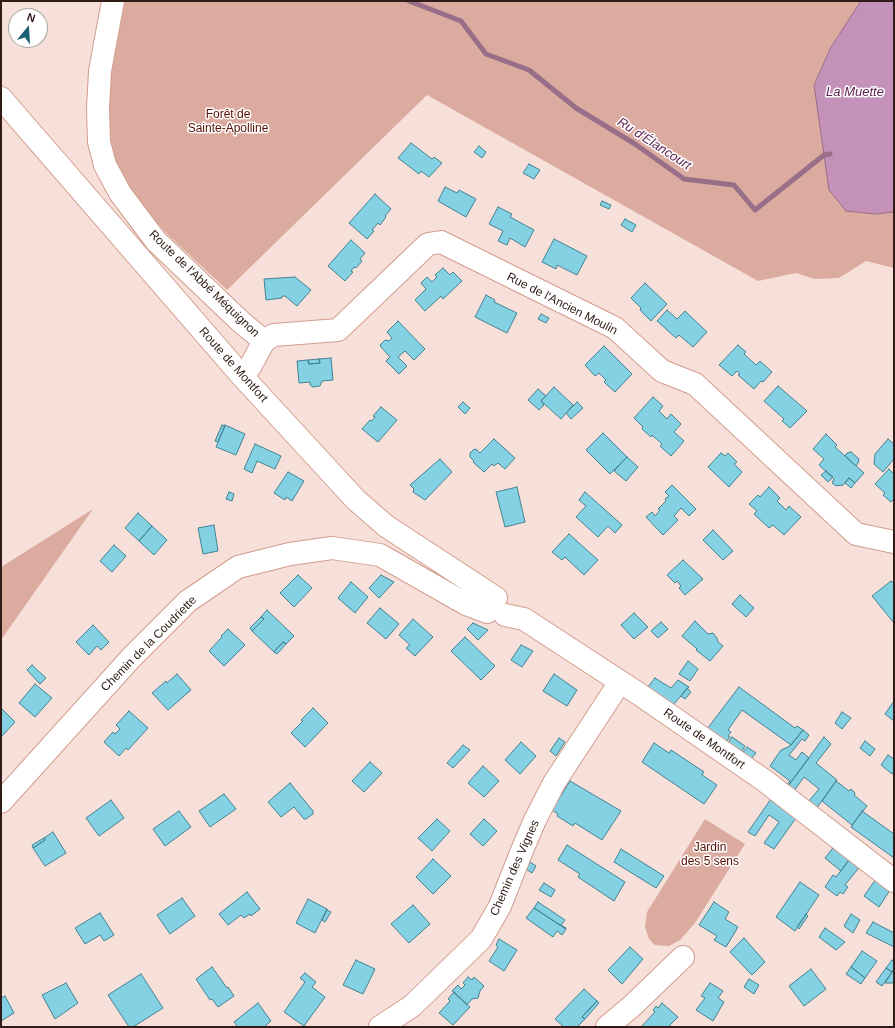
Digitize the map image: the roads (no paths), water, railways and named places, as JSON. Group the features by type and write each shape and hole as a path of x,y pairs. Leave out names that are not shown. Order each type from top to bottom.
{"street":[{"name":"Route de l'Abbé Méquignon","path":"113,1 100,71 98,109 99,142 105,164 120,193 156,241 241,322 264,340"},
{"name":"Route de Montfort","path":"1,98 240,375 356,500 386,526 496,609 524,619 620,682 765,781 894,881"},
{"name":"Rue de l'Ancien Moulin","path":"264,340 274,335 338,330 428,244 440,242 615,328 662,371 695,384 856,534 894,542"},
{"path":"240,375 250,367 264,340"},
{"name":"Chemin de la Coudriette","path":"1,802 131,658 188,601 238,567 290,554 332,548 380,555 466,604 496,609"},
{"name":"Chemin des Vignes","path":"380,1027 412,1006 481,939 500,906 535,820 554,783 620,682"},
{"path":"607,1027 632,1006 683,957"}],"water":[{"name":"La Muette","path":"861,1 894,1 894,212 875,214 846,211 829,190 814,85 831,47"}],"waterway":[{"name":"Ru d'Élancourt","path":"409,1 461,21 486,54 529,70 576,108 635,144 684,179 734,185 755,210 824,155 830,154"}],"park label":[{"name":"Forêt de Sainte-Apolline","path":"228,122"},
{"name":"Jardin des 5 sens","path":"710,855"}]}
